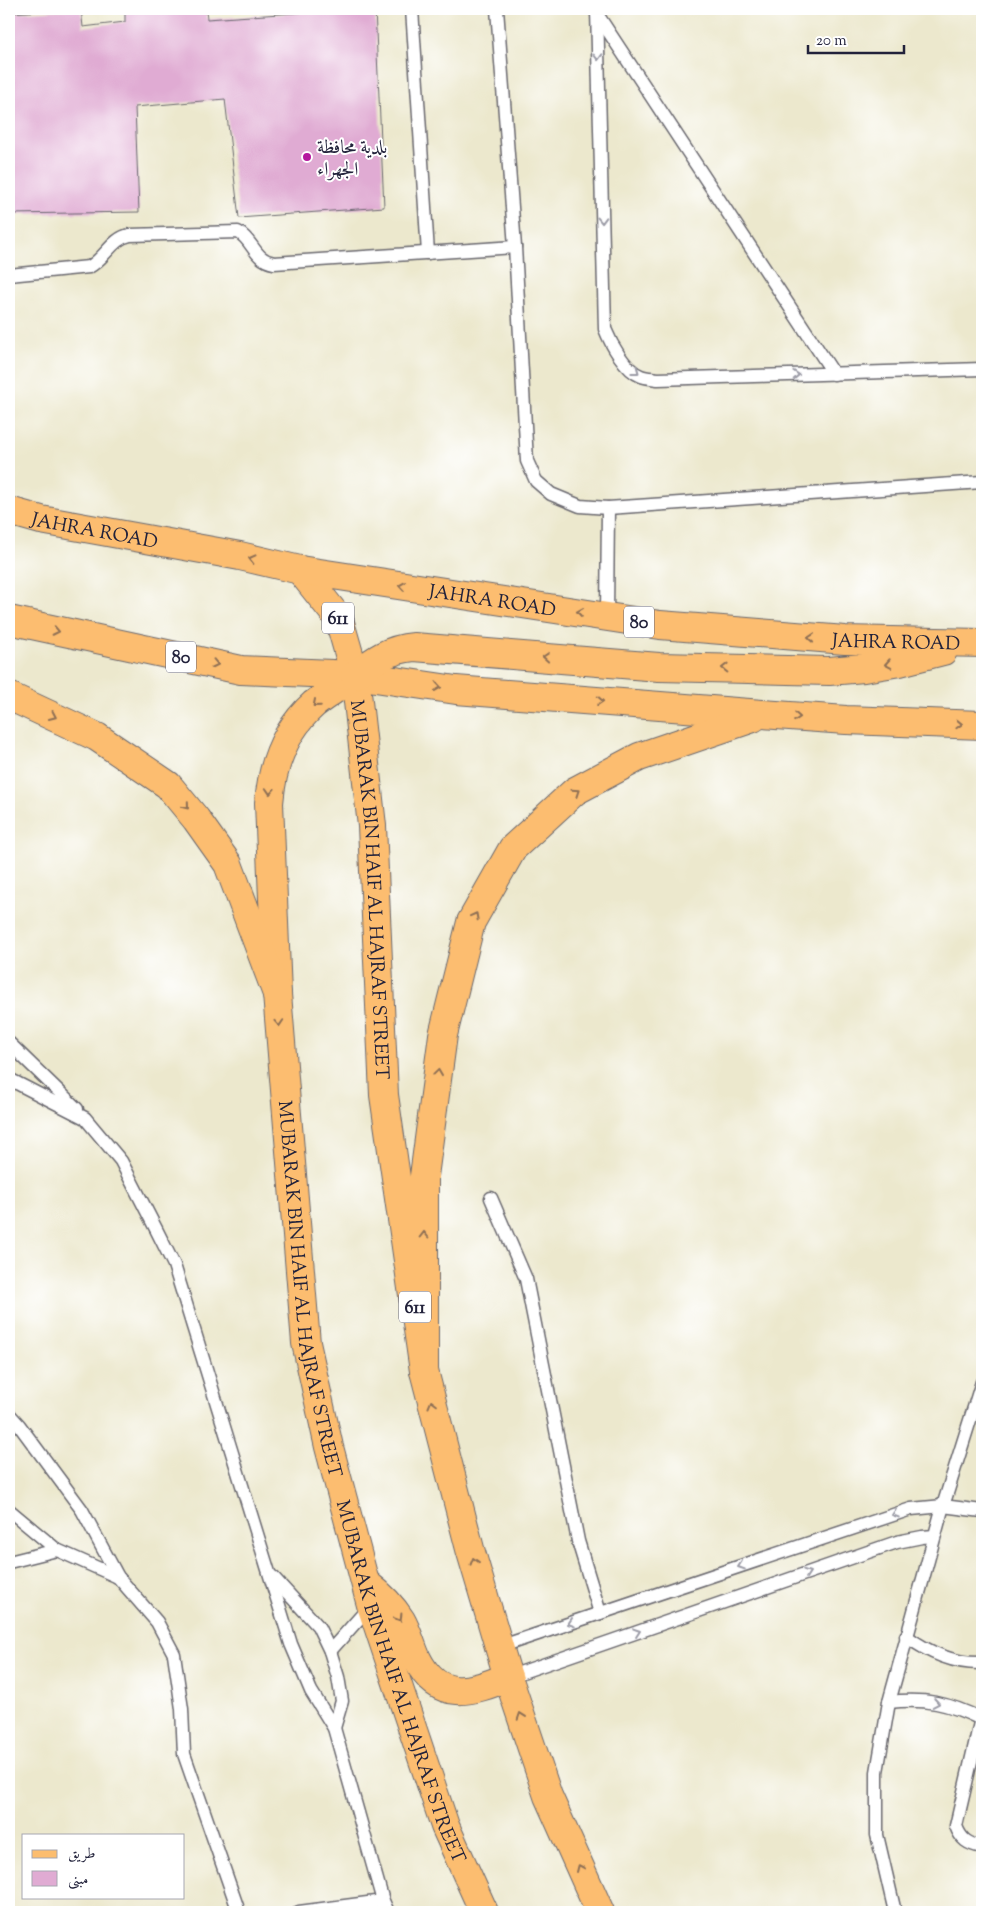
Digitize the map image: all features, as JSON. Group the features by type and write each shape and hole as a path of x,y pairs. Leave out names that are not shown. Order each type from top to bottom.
{"main road":[{"name":"JAHRA ROAD","path":"9,511 41,520 240,556 300,570 660,625 845,640 975,643"},
{"name":"MUBARAK BIN HAIF AL HAJRAF STREET","path":"300,570 339,619 355,675 372,826 384,1095 424,1371 470,1549 508,1677 548,1796 600,1912"},
{"name":"80","path":"9,620 241,670 355,675 456,690 762,714 846,720 982,725"},
{"path":"355,675 388,652 414,647 659,667 829,671 900,662 975,643"},
{"path":"412,684 406,678 404,669 405,661 414,647"},
{"name":"MUBARAK BIN HAIF AL HAJRAF STREET","path":"355,675 314,704 297,723 283,745 275,763 269,803 277,994 306,1343 329,1447 369,1594 445,1826 484,1912"},
{"path":"9,696 97,737 168,785 196,819 228,864 277,994"},
{"path":"424,1371 424,1176 443,1035 471,922 513,848 574,792 639,757 762,714"},
{"path":"369,1594 380,1594 392,1607 402,1621 418,1660 428,1675 442,1686 460,1692 478,1689 508,1677"}],"lane":[{"path":"412,9 428,253"},
{"path":"498,9 515,247 527,461 536,481 551,494 580,506 608,508 982,482"},
{"path":"597,11 834,374"},
{"path":"597,11 605,329 613,348 640,376 658,380 982,369"},
{"path":"9,275 89,267 97,262 121,238 130,235 238,232 244,235 261,259 274,262 515,247"},
{"path":"607,616 608,508"},
{"path":"9,1043 85,1118 121,1161 174,1265 272,1575 291,1644 311,1691 334,1728 385,1907 299,1912"},
{"path":"9,1079 85,1118"},
{"path":"491,1198 526,1278 578,1541 600,1613"},
{"path":"895,1912 877,1835 877,1772 889,1702 906,1636 934,1536 982,1382"},
{"path":"9,1414 20,1425 82,1510 118,1577 157,1622 174,1654 182,1709 184,1754 239,1912"},
{"path":"499,1647 903,1511 927,1506 982,1511"},
{"path":"9,1510 57,1550 118,1577"},
{"path":"508,1677 897,1542 934,1536"},
{"path":"9,1562 57,1550"},
{"path":"272,1575 318,1626 330,1651 338,1677 342,1701 334,1728"},
{"path":"330,1651 369,1594"},
{"path":"906,1636 922,1648 939,1656 957,1661 982,1663"},
{"path":"889,1702 912,1700 936,1702 982,1716 956,1826 959,1835 965,1841 982,1847"}],"building":[{"name":"بلدية محافظة الجهراء","path":"81,9 83,27 125,22 125,9 206,9 207,19 375,9 384,207 239,218 225,99 135,107 139,212 9,214 9,13"}],"place":[{"name":"بلدية محافظة الجهراء","path":"307,157"}]}
